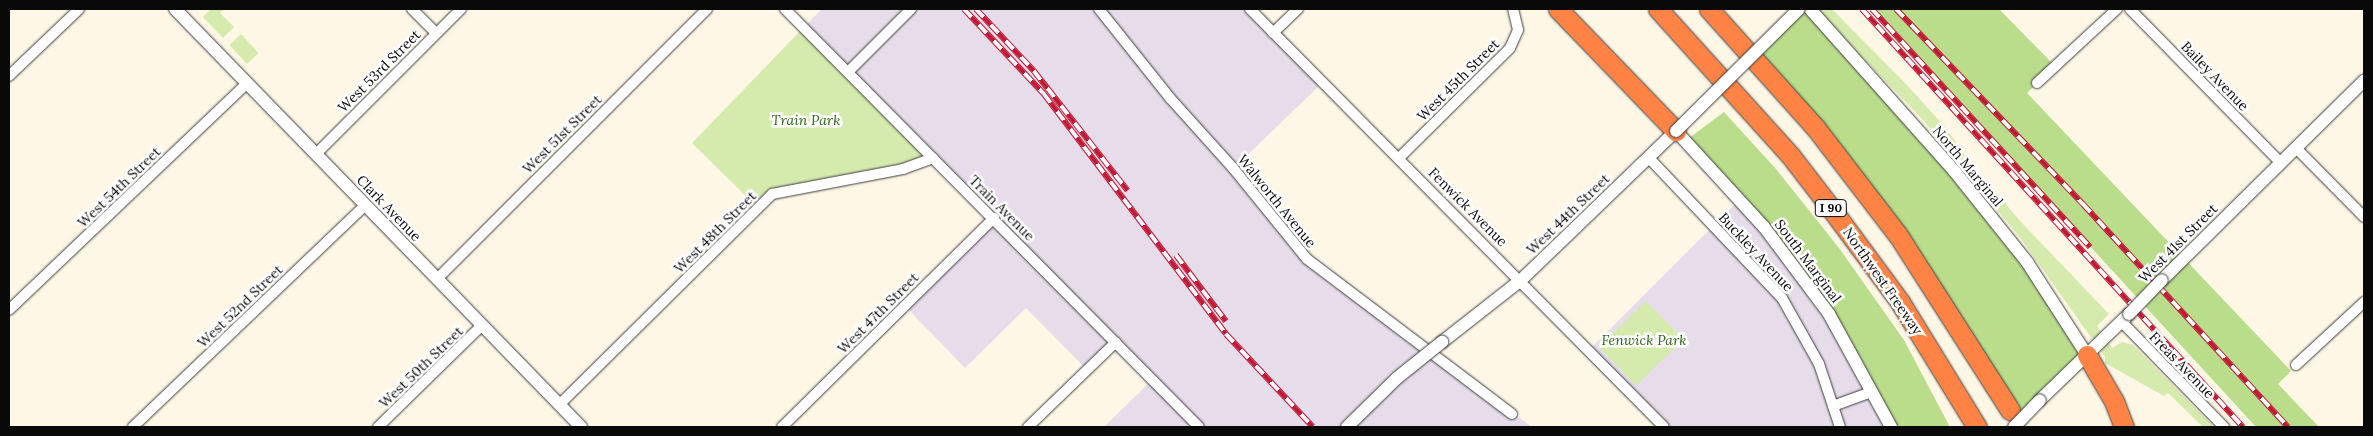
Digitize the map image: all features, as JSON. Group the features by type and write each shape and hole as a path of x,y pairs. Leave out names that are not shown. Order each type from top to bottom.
{"highway":[{"path":"1558,9 1676,131"},
{"name":"Northwest Freeway","path":"1658,9 1790,155 1830,207 1900,302 1977,427"},
{"name":"I 90","path":"1709,9 1815,127 1893,228 1940,296 2012,419"},
{"path":"2087,355 2114,401 2124,427"}],"street":[{"path":"9,76 79,9"},
{"name":"Clark Avenue","path":"175,9 581,427"},
{"path":"412,9 436,33"},
{"name":"West 53rd Street","path":"316,154 461,9"},
{"name":"West 51st Street","path":"437,279 707,9"},
{"name":"Train Avenue","path":"785,9 1199,427"},
{"path":"848,71 911,9"},
{"name":"Walworth Avenue","path":"1099,9 1170,98 1233,168 1307,259 1512,414"},
{"name":"Fenwick Avenue","path":"1250,9 1521,280 1664,427"},
{"path":"1274,33 1298,9"},
{"name":"West 44th Street","path":"1346,427 1397,378 1521,280 1649,158 1799,9"},
{"name":"North Marginal","path":"1810,9 1955,172 2027,262 2087,355"},
{"path":"2037,83 2117,9"},
{"name":"Bailey Avenue","path":"2130,9 2280,163"},
{"name":"West 45th Street","path":"1399,158 1510,48 1518,30 1514,11"},
{"name":"West 41st Street","path":"2012,419 2040,400 2087,355 2364,81"},
{"name":"West 54th Street","path":"9,310 247,83"},
{"name":"South Marginal","path":"1676,131 1764,228 1823,306 1890,427"},
{"path":"2296,148 2364,217"},
{"name":"West 48th Street","path":"558,405 772,194 903,169 933,158"},
{"name":"Buckley Avenue","path":"1649,158 1782,298 1819,364 1840,427"},
{"name":"West 52nd Street","path":"133,427 366,205"},
{"name":"West 47th Street","path":"782,427 994,218"},
{"path":"2296,365 2364,302"},
{"name":"Freas Avenue","path":"2125,318 2224,427"},
{"name":"West 50th Street","path":"378,427 482,325"},
{"path":"1028,427 1116,342"},
{"path":"1833,406 1871,392"}],"shaded area":[{"path":"822,9 1250,9 1322,83 1234,168 1307,259 1532,427 1104,427 1152,380 1116,342 1087,370 1026,308 965,368 907,308 994,220 804,27"},
{"path":"1739,200 1829,314 1891,427 1664,427 1589,350"}],"green space":[{"path":"211,9 224,9 220,13 234,27 223,38 203,17"},
{"path":"1799,9 1810,9 1955,172 2087,355 2017,424 1940,296 1752,55"},
{"path":"1816,9 1832,9 1907,85 1945,127 1976,170 2022,223 2109,314 2097,326 2112,348 2122,342 2133,345 2214,427 2203,427 2168,393 2164,396 2105,363 2105,357 2021,239 1923,120"},
{"path":"1872,9 1999,9 2055,66 2027,93 2291,371 2278,384 2319,427 2256,427"},
{"name":"Train Park","path":"804,27 933,158 772,194 758,208 692,143"},
{"path":"241,34 259,53 247,64 229,45"},
{"path":"1724,112 1776,169 1839,248 1904,340 1950,427 1891,427 1829,314 1685,141"},
{"name":"Fenwick Park","path":"1646,301 1684,340 1636,386 1599,347"}],"railway":[{"path":"964,9 1044,94 1226,334 1313,427"},
{"path":"976,9 1034,71 1128,191"},
{"path":"1862,9 2243,427"},
{"path":"1872,9 2090,247"},
{"path":"1896,9 2083,204 2288,427"},
{"path":"1176,255 1226,321"}]}
